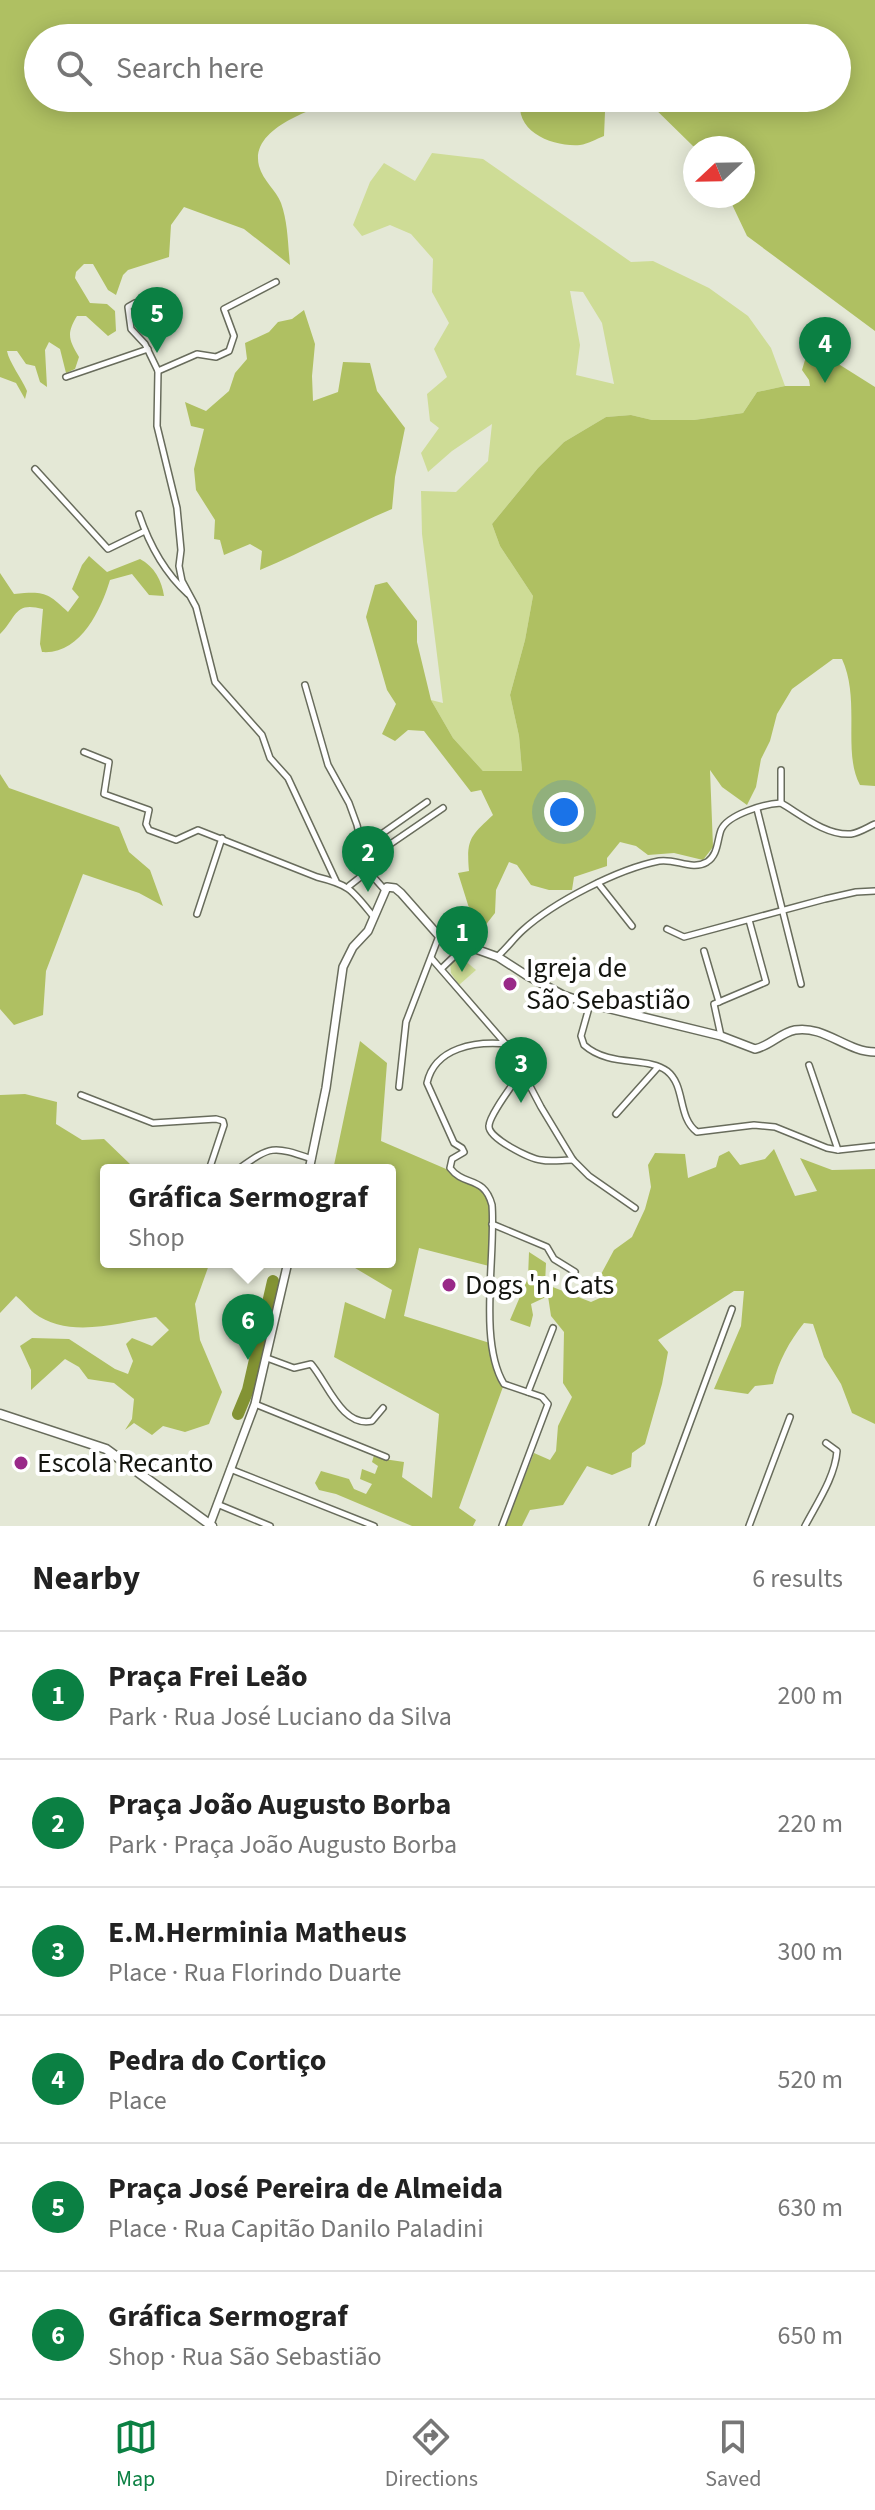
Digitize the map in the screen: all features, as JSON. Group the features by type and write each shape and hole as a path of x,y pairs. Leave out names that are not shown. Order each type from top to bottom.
{"main road":[{"path":"0,1414 106,1449 211,1525"}],"street":[{"path":"158,371 197,354 216,357 229,351 234,336 225,308 276,282"},
{"path":"135,303 128,307 131,329 148,349 158,371 157,426 177,508 182,581 196,607 215,682 262,735 270,758 288,778 336,881"},
{"path":"66,377 148,349"},
{"path":"35,469 108,549 145,531"},
{"path":"139,514 166,568 191,597"},
{"path":"305,685 328,765 349,803 367,868 384,889"},
{"path":"84,752 109,762 104,794 149,810 146,824 149,830 176,840 195,830 317,877 336,881 349,886 373,916"},
{"path":"781,770 781,803"},
{"path":"363,847 427,802"},
{"path":"498,957 524,928 598,883 658,861 669,860 694,866 705,864 713,857 726,822 757,809 781,803 810,823 845,833 855,833 875,824"},
{"path":"349,886 389,845 443,808"},
{"path":"757,809 801,984"},
{"path":"197,914 222,838"},
{"path":"598,883 632,926"},
{"path":"311,1164 326,1088 343,967 353,947 368,931 384,889 390,887 401,893 439,936 498,957 550,988 590,1004 721,1036 755,1049 795,1030 806,1030 875,1052"},
{"path":"667,929 684,937 856,892 875,891"},
{"path":"717,1003 766,982 749,920"},
{"path":"399,1087 406,1022 439,936"},
{"path":"441,969 465,946"},
{"path":"704,951 717,1003 721,1036"},
{"path":"432,959 507,1044 573,1160 589,1176 635,1208"},
{"path":"590,1004 581,1036 584,1045 605,1057 658,1067 672,1077 687,1122 697,1132 754,1125 775,1127 838,1150 875,1146"},
{"path":"502,1526 548,1406 547,1400 504,1384 492,1353 489,1266 492,1205 481,1184 454,1173 450,1168 452,1159 464,1152 454,1143 427,1083 431,1070 448,1053 480,1043 507,1044"},
{"path":"809,1065 838,1150"},
{"path":"616,1114 658,1067"},
{"path":"522,1071 494,1116 489,1130 501,1141 536,1160 573,1160"},
{"path":"81,1095 153,1123 223,1121 211,1164"},
{"path":"244,1164 257,1154 274,1148 312,1159"},
{"path":"492,1224 547,1247 554,1259 575,1272"},
{"path":"211,1525 255,1404 287,1268"},
{"path":"652,1526 732,1309"},
{"path":"528,1392 553,1328"},
{"path":"267,1358 294,1368 307,1363 313,1365 340,1406 361,1422 372,1421 383,1408"},
{"path":"255,1404 386,1457"},
{"path":"749,1526 790,1417"},
{"path":"805,1526 837,1457 837,1451 826,1443"},
{"path":"230,1469 374,1526"},
{"path":"217,1504 270,1526"}],"green space":[{"path":"0,0 875,0 875,331 747,236 734,208 755,208 755,136 683,136 658,112 851,112 851,24 24,24 24,112 307,112 274,130 264,140 259,152 261,171 279,198 283,210 290,265 244,229 184,207 171,225 169,257 128,270 116,295 108,290 93,264 84,264 76,272 75,278 90,303 107,304 115,311 116,331 108,336 86,316 77,316 70,332 79,357 75,369 66,373 60,349 49,342 45,350 47,387 40,382 35,366 26,364 17,351 7,351 27,391 25,399 16,383 0,377"},
{"path":"521,112 605,112 604,136 580,145 558,143 537,135 523,120"},
{"path":"432,153 483,159 631,262 653,261 709,288 748,316 771,348 785,386 757,392 743,413 694,420 652,420 631,415 606,417 564,442 492,524 500,546 533,596 510,695 519,736 522,771 483,771 453,738 431,700 443,703 422,534 421,491 456,492 488,461 492,424 428,472 421,453 439,428 430,421 427,394 447,377 434,349 449,323 432,292 433,259 411,234 390,225 362,236 353,225 370,182 384,163 415,181","holes":["570,291 583,292 602,323 614,384 576,375 580,345"]},
{"path":"304,310 315,344 313,401 338,392 343,362 370,363 377,391 405,428 392,509 260,570 262,551 250,544 224,555 220,540 214,539 215,520 196,490 194,469 204,429 191,426 185,402 206,411 229,391 235,373 247,359 245,343"},
{"path":"821,353 875,387 875,786 860,785 855,772 847,675 842,659 833,659 792,689 777,714 770,741 761,759 756,787 747,805 722,787 710,770 713,847 703,860 674,853 648,855 636,846 620,842 607,858 607,866 574,877 572,890 549,890 531,885 517,865 509,862 496,890 495,913 484,927 451,925 449,918 469,908 458,873 469,871 469,844 493,815 481,790 471,792 424,731 408,730 395,741 382,734 396,704 387,690 366,617 375,585 387,582 417,621 417,642 431,700 453,738 483,771 522,771 519,736 510,695 533,596 500,546 492,524 564,442 606,417 631,415 652,420 694,420 743,413 757,392 785,386 810,386 802,370 805,360"},
{"path":"89,556 107,572 140,559 156,574 164,596 149,595 132,574 110,580 95,617 87,628 67,646 55,651 42,652 43,609 21,609 0,634 0,573 14,594 44,594 68,612 79,597 72,589"},
{"path":"0,774 9,788 119,827 129,852 150,870 163,906 139,893 83,874 46,971 43,1015 14,1025 0,1009"},
{"path":"458,958 476,970 459,985 451,973 450,963"},
{"path":"360,1041 387,1063 381,1141 481,1184 492,1205 489,1266 419,1248 404,1316 493,1344 504,1384 459,1508 476,1520 473,1526 412,1526 336,1494 319,1490 315,1483 321,1471 349,1479 354,1489 366,1494 372,1484 360,1479 362,1469 375,1474 378,1466 372,1462 375,1452 384,1459 404,1462 402,1477 432,1498 439,1414 334,1357 345,1302 385,1319 392,1290 355,1268 396,1268 396,1164 334,1164"},
{"path":"25,1094 57,1102 56,1124 82,1140 104,1139 130,1164 100,1164 100,1268 208,1268 195,1304 200,1340 222,1392 209,1424 185,1432 163,1426 152,1435 134,1423 125,1430 132,1419 134,1399 114,1383 88,1379 79,1367 65,1359 31,1390 31,1370 20,1346 32,1338 69,1339 128,1374 133,1361 126,1344 132,1338 152,1346 169,1330 156,1317 94,1327 62,1325 34,1313 16,1296 0,1313 0,1095"},
{"path":"774,1149 795,1196 817,1191 800,1158 832,1170 875,1169 875,1424 852,1413 841,1384 824,1357 813,1324 804,1323 794,1337 781,1359 773,1384 755,1386 748,1394 714,1389 741,1326 744,1291 734,1291 658,1340 668,1352 662,1384 645,1444 632,1453 631,1467 612,1475 587,1466 563,1505 530,1510 522,1526 505,1526 534,1453 550,1460 556,1451 558,1426 572,1397 563,1383 564,1332 551,1316 548,1296 531,1304 533,1315 530,1327 510,1320 528,1278 529,1252 546,1263 545,1284 591,1302 609,1294 599,1278 614,1250 632,1237 645,1209 651,1187 648,1165 655,1153 685,1154 688,1178 716,1167 719,1156 729,1151 740,1165 765,1159"}],"waterway":[{"path":"238,1414 248,1390 273,1281"}],"place":[{"name":"Praça José Pereira de Almeida","path":"157,353"},
{"name":"Pedra do Cortiço","path":"825,383"},
{"name":"Praça João Augusto Borba","path":"368,892"},
{"name":"Praça Frei Leão","path":"462,972"},
{"name":"Igreja de São Sebastião","path":"510,984"},
{"name":"E.M.Herminia Matheus","path":"521,1103"},
{"name":"Dogs 'n' Cats","path":"449,1285"},
{"name":"Gráfica Sermograf","path":"248,1360"},
{"name":"Escola Recanto","path":"21,1463"}]}
